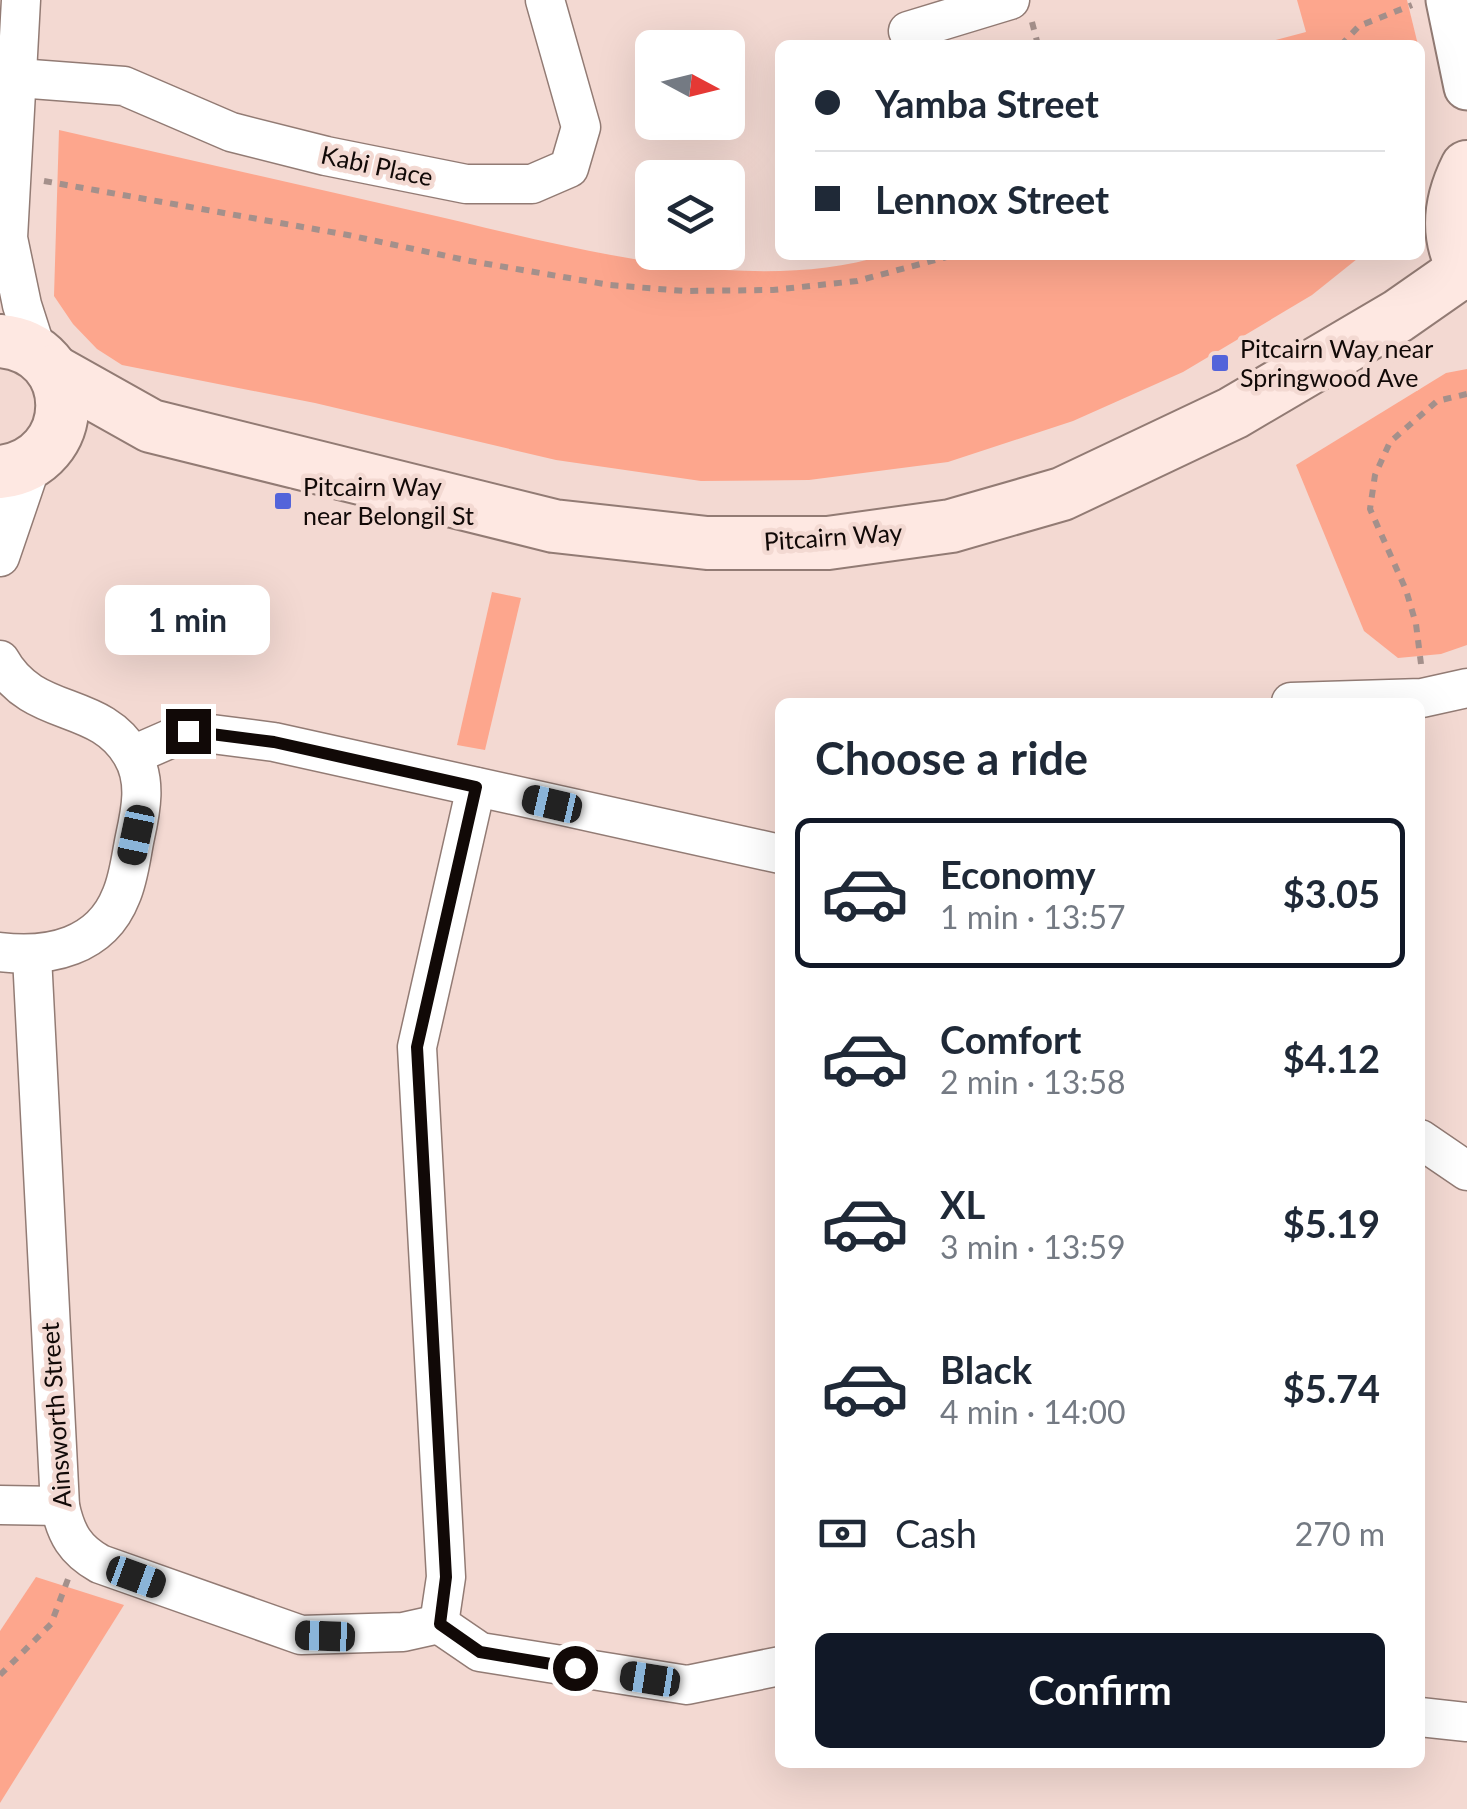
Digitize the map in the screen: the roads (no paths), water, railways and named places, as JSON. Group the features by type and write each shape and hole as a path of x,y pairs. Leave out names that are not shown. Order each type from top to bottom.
{"main road":[{"path":"1461,179 1450,222 1465,272"},
{"name":"Pitcairn Way","path":"31,356 151,426 554,526 708,543 828,543 951,526 1062,494 1233,413 1465,272"},
{"path":"24,464 52,445 63,416 63,401 31,356"},
{"name":"Pitcairn Way","path":"24,464 91,439 151,426"}],"street":[{"path":"21,0 4,249 22,305 31,356"},
{"name":"Kabi Place","path":"18,78 124,86 232,132 326,156 466,184 532,184 569,168 581,127 545,0"},
{"path":"908,30 1003,1"},
{"path":"1450,3 1467,86"},
{"path":"1461,179 1467,134"},
{"path":"0,557 24,464"},
{"path":"0,660 25,692 95,719 113,731 133,756 141,780 142,806 123,893 115,909 84,940 66,948 16,954"},
{"path":"1422,698 1467,688"},
{"path":"133,756 188,731 274,742 775,853"},
{"path":"476,787 417,1047 446,1577 440,1624 480,1652 687,1684 775,1667"},
{"name":"Ainsworth Street","path":"16,954 60,1506 64,1528 78,1552 100,1564 301,1635 403,1632 440,1624"},
{"path":"1425,1142 1467,1171"},
{"path":"0,1506 60,1506"},
{"path":"1425,1718 1467,1722"}],"place":[{"name":"Pitcairn Way near Springwood Ave","path":"1220,363"},
{"name":"Pitcairn Way near Belongil St","path":"283,501"}]}
